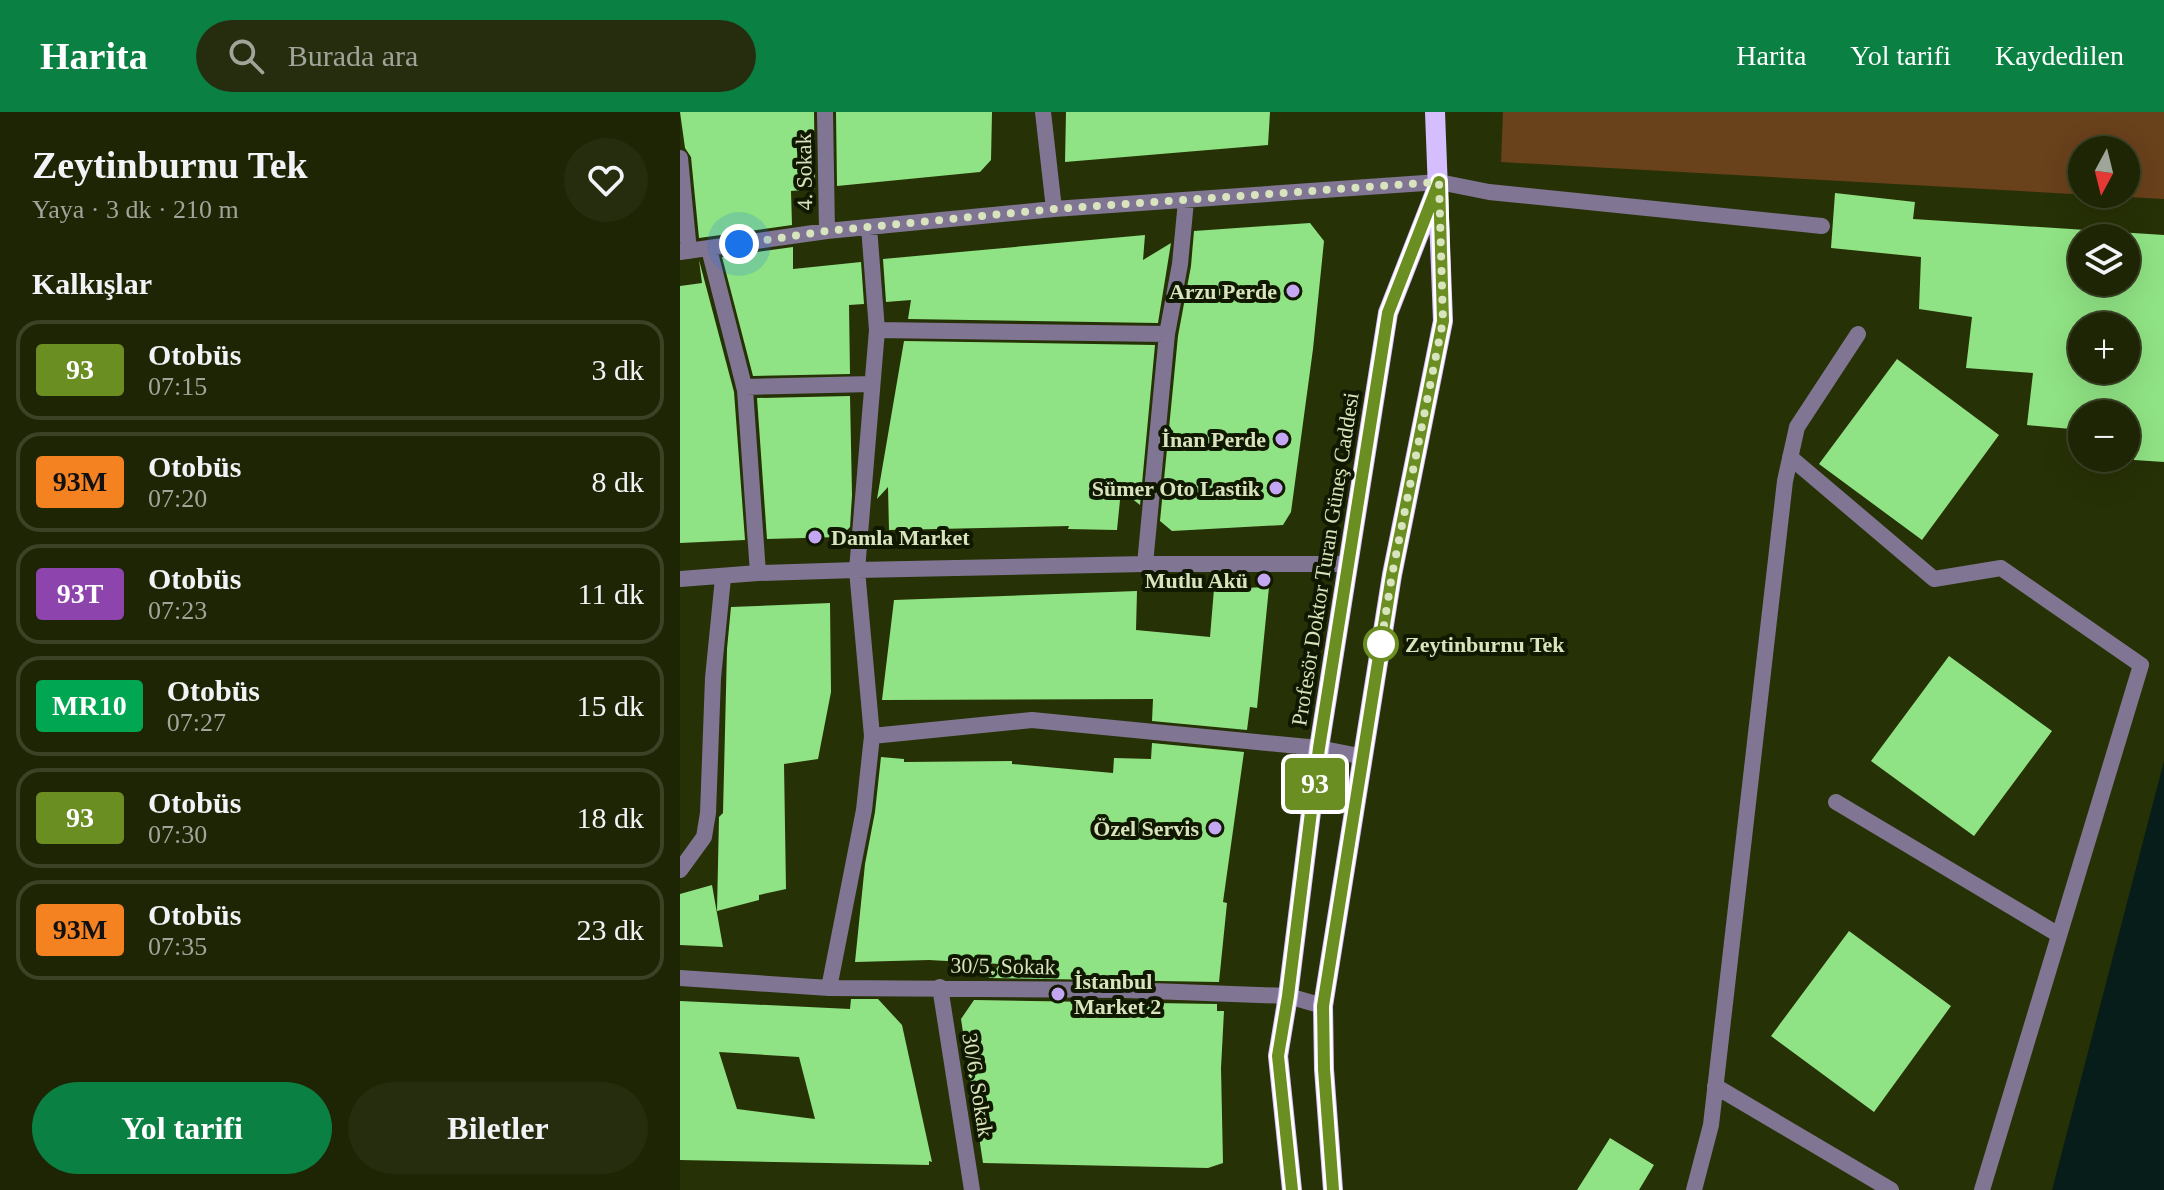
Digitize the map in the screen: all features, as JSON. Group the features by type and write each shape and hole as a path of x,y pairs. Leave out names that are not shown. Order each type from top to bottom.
{"main road":[{"name":"Profesör Doktor Turan Güneş Caddesi","path":"1333,1190 1324,1069 1323,1006 1392,575 1443,321 1435,112"},
{"name":"Profesör Doktor Turan Güneş Caddesi","path":"1292,1190 1278,1056 1319,748 1388,313 1439,182"}],"street":[{"name":"4. Sokak","path":"825,112 827,231"},
{"path":"1043,112 1054,209"},
{"path":"680,158 684,252 827,231 1054,209 1439,182 1489,192 1822,226"},
{"path":"1145,564 1167,334 1180,264 1186,201"},
{"path":"829,988 864,810 872,736 857,570 877,330 869,227"},
{"path":"709,249 744,387 758,573"},
{"path":"877,330 1167,334"},
{"path":"1694,1190 1711,1125 1785,481 1797,427 1858,334"},
{"path":"744,387 872,384"},
{"path":"1790,457 1934,579 2001,568 2141,665 1982,1190"},
{"path":"680,579 857,570 1145,564 1349,564"},
{"path":"680,870 704,837 708,813 713,678 723,578"},
{"path":"872,736 1032,720 1319,748 1364,757"},
{"path":"1836,802 2059,935"},
{"name":"30/5. Sokak","path":"680,978 829,988 1125,990 1288,996 1323,1006"},
{"name":"30/6. Sokak","path":"940,987 972,1190"},
{"path":"1715,1086 1891,1190"}],"shaded area":[{"path":"1503,112 2164,112 2164,199 2140,198 2140,136 2068,136 2068,194 1501,162"}],"water":[{"path":"2164,761 2164,1190 2052,1190"}],"building":[{"path":"680,112 814,112 815,189 791,191 792,225 699,238 691,157 685,148"},
{"path":"836,112 992,112 991,160 980,172 837,186"},
{"path":"1066,112 1270,112 1268,145 1065,162"},
{"path":"1835,193 1915,202 1913,219 2068,229 2068,296 2140,296 2140,233 2164,235 2164,462 2140,460 2140,400 2068,400 2068,429 2027,425 2033,373 1966,368 1972,317 1919,309 1921,257 1831,248"},
{"path":"1310,223 1324,241 1291,512 1283,525 1172,531 1160,521 1178,336 1194,231"},
{"path":"1145,235 1143,260 1171,243 1158,323 908,319 911,300 886,302 883,259"},
{"path":"793,247 793,269 861,262 864,304 849,305 850,374 753,376 722,257"},
{"path":"699,260 734,392 745,540 680,543 680,286 702,283"},
{"path":"904,341 1155,345 1140,505 1121,490 1117,530 1068,529 1069,526 889,530 888,487 877,499"},
{"path":"1897,359 1999,435 1922,540 1819,464"},
{"path":"850,396 850,527 840,537 767,539 757,398"},
{"path":"1269,587 1257,708 1250,707 1247,730 1152,721 1153,699 882,700 894,600 1137,591 1136,630 1210,637 1214,589"},
{"path":"830,603 831,692 818,759 784,764 786,889 759,895 759,900 717,911 731,607"},
{"path":"1949,656 2052,731 1974,836 1871,761"},
{"path":"1152,743 1244,752 1223,902 1227,903 1219,982 989,978 1000,964 929,960 855,962 865,864 881,757 904,759 904,762 1012,761 1012,764 1113,773 1114,758 1151,759"},
{"path":"712,885 723,947 680,945 680,894"},
{"path":"1849,931 1951,1006 1874,1112 1771,1036"},
{"path":"851,999 878,999 902,1025 932,1162 929,1161 929,1165 680,1160 680,1001 850,1009","holes":["719,1052 799,1057 815,1119 737,1109"]},
{"path":"974,1000 1217,1004 1217,1011 1224,1011 1221,1068 1223,1163 1208,1168 983,1163 961,1019"},
{"path":"1610,1138 1654,1165 1639,1190 1577,1190"}],"bus line":[{"name":"93","path":"1292,1190 1278,1056 1319,748 1388,313 1439,182 1443,321 1392,575 1323,1006 1324,1069 1333,1190"}],"place":[{"name":"Arzu Perde","path":"1293,291"},
{"name":"İnan Perde","path":"1282,439"},
{"name":"Sümer Oto Lastik","path":"1276,488"},
{"name":"Damla Market","path":"815,537"},
{"name":"Mutlu Akü","path":"1264,580"},
{"name":"Zeytinburnu Tek","path":"1381,644"},
{"name":"Özel Servis","path":"1215,828"},
{"name":"İstanbul Market 2","path":"1058,994"}],"route":[{"path":"739,244 827,231 1054,209 1439,182 1443,321 1381,644"}]}
